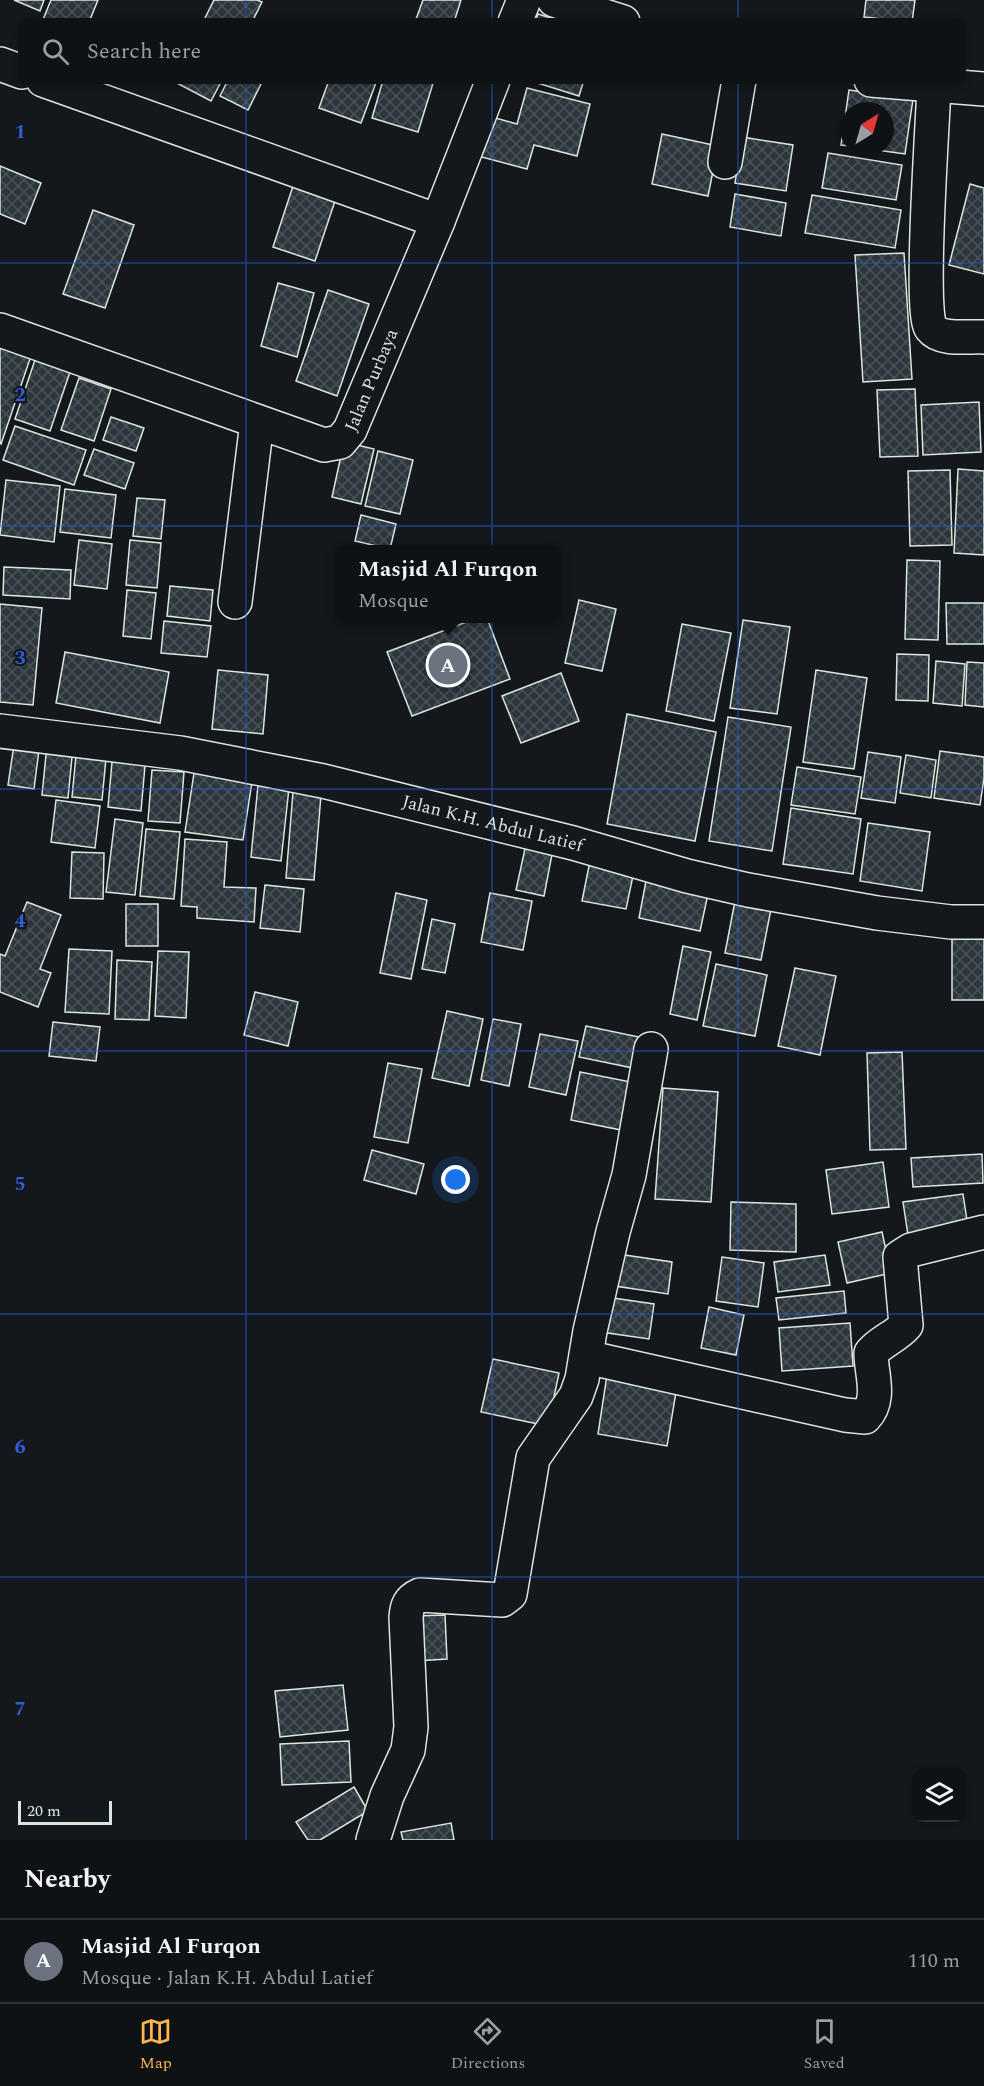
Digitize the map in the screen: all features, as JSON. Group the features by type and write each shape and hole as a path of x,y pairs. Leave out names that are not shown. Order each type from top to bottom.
{"street":[{"path":"517,18 524,0"},
{"path":"554,0 610,18"},
{"path":"0,64 18,71"},
{"path":"54,84 438,221"},
{"name":"Jalan Purbaya","path":"0,330 324,445 340,442 350,430 438,221 491,84"},
{"path":"725,162 738,84"},
{"path":"913,84 984,89"},
{"path":"934,86 926,283 927,318 931,328 939,334 984,337"},
{"path":"235,602 257,422"},
{"name":"Jalan K.H. Abdul Latief","path":"0,731 180,753 323,781 573,843 687,876 748,890 877,913 951,922 984,922"},
{"path":"373,1840 387,1797 408,1750 411,1727 406,1617 410,1600 420,1596 439,1595 502,1600 510,1594 533,1458 576,1396 613,1232 629,1175 651,1049"},
{"path":"586,1357 845,1415 865,1416 873,1405 875,1397 871,1353 906,1325 900,1257 911,1250 984,1232"}],"building":[{"path":"14,0 44,0 40,11"},
{"path":"51,0 98,0 91,18 44,18"},
{"path":"214,0 262,2 254,18 205,18"},
{"path":"423,0 461,0 455,18 416,18"},
{"path":"866,0 915,0 913,18 864,17"},
{"path":"538,14 551,18 536,18"},
{"path":"179,84 220,84 211,101"},
{"path":"226,84 261,84 248,110 220,96"},
{"path":"328,84 376,84 361,123 319,108"},
{"path":"382,84 433,84 418,132 372,118"},
{"path":"541,84 583,84 579,96"},
{"path":"527,88 590,104 577,156 534,145 527,169 478,156 488,116 517,124"},
{"path":"849,90 913,99 905,154 894,152 894,102 847,102"},
{"path":"662,134 718,146 708,196 652,184"},
{"path":"742,137 793,145 786,191 735,183"},
{"path":"828,153 902,165 896,200 822,188"},
{"path":"0,166 41,183 25,224 0,214"},
{"path":"294,183 336,198 315,261 273,247"},
{"path":"970,184 984,188 984,274 949,265"},
{"path":"735,194 786,203 781,236 730,227"},
{"path":"812,195 901,210 895,248 805,233"},
{"path":"93,210 134,225 105,308 63,294"},
{"path":"904,253 912,379 863,382 855,255"},
{"path":"278,283 314,293 297,357 261,346"},
{"path":"328,290 369,304 337,396 296,381"},
{"path":"0,342 32,353 1,444 0,443"},
{"path":"36,357 71,369 50,431 15,419"},
{"path":"79,378 111,389 94,441 61,430"},
{"path":"915,389 918,456 880,457 877,390"},
{"path":"979,402 981,452 923,455 921,405"},
{"path":"111,417 144,428 136,451 103,440"},
{"path":"15,426 86,450 74,485 3,460"},
{"path":"344,442 374,449 361,504 332,497"},
{"path":"94,449 134,463 125,489 84,475"},
{"path":"378,451 413,460 400,514 365,506"},
{"path":"958,469 984,471 984,555 954,553"},
{"path":"950,470 952,545 910,546 908,471"},
{"path":"6,480 60,486 54,542 0,535"},
{"path":"65,489 116,495 111,538 60,532"},
{"path":"137,498 165,500 161,539 133,536"},
{"path":"361,515 396,524 391,545 372,545 355,541"},
{"path":"79,540 112,544 107,589 74,585"},
{"path":"130,540 161,543 157,588 126,585"},
{"path":"907,560 940,561 938,640 905,639"},
{"path":"4,567 71,570 70,599 3,595"},
{"path":"170,586 213,590 210,621 167,616"},
{"path":"127,590 156,593 151,639 123,636"},
{"path":"579,600 616,609 602,671 565,663"},
{"path":"946,603 984,603 984,644 947,644"},
{"path":"0,604 42,608 33,705 0,702"},
{"path":"743,620 790,627 777,714 730,708"},
{"path":"164,621 211,626 207,657 161,653"},
{"path":"464,623 489,623 510,679 412,716 387,652"},
{"path":"682,624 731,633 714,721 666,711"},
{"path":"65,652 169,672 160,723 56,703"},
{"path":"897,654 929,655 928,701 896,700"},
{"path":"936,661 965,664 962,706 933,703"},
{"path":"967,662 984,663 984,707 965,705"},
{"path":"218,670 268,675 263,734 212,729"},
{"path":"816,670 867,678 854,769 803,762"},
{"path":"561,673 579,721 521,743 502,696"},
{"path":"627,714 716,732 695,841 607,824"},
{"path":"728,717 791,727 772,851 709,841"},
{"path":"15,738 40,742 34,789 8,785"},
{"path":"47,745 73,747 68,798 42,795"},
{"path":"77,745 107,748 102,800 72,797"},
{"path":"113,751 146,754 141,811 108,807"},
{"path":"940,751 984,757 980,805 934,798"},
{"path":"868,752 901,757 895,803 861,798"},
{"path":"906,755 936,760 931,798 900,793"},
{"path":"797,767 861,777 855,814 791,805"},
{"path":"152,770 184,772 180,823 148,821"},
{"path":"194,773 252,782 243,840 185,832"},
{"path":"258,785 289,788 281,861 251,857"},
{"path":"293,792 321,795 314,880 286,878"},
{"path":"56,800 100,806 95,848 51,842"},
{"path":"791,808 861,819 853,874 783,864"},
{"path":"115,819 143,823 135,895 106,892"},
{"path":"868,823 930,832 922,891 860,881"},
{"path":"146,829 180,832 174,899 140,896"},
{"path":"185,839 227,842 224,887 256,888 254,922 197,918 197,907 181,906"},
{"path":"526,844 553,849 544,896 516,890"},
{"path":"72,852 104,853 103,899 70,898"},
{"path":"590,861 634,871 626,909 582,901"},
{"path":"646,881 708,894 700,931 639,918"},
{"path":"265,885 304,889 300,932 260,928"},
{"path":"396,893 427,900 411,979 380,973"},
{"path":"490,893 532,901 523,950 481,942"},
{"path":"735,901 771,909 761,960 725,953"},
{"path":"27,902 61,915 40,969 51,973 38,1007 0,992 0,954 5,956"},
{"path":"126,904 158,904 158,946 126,946"},
{"path":"432,919 455,924 445,973 422,969"},
{"path":"952,928 984,928 984,1000 952,1000"},
{"path":"683,946 711,952 697,1020 670,1014"},
{"path":"69,949 112,951 109,1014 65,1012"},
{"path":"158,951 189,952 186,1018 155,1016"},
{"path":"117,960 152,962 149,1020 115,1019"},
{"path":"716,964 767,975 755,1036 703,1026"},
{"path":"795,968 836,976 820,1055 778,1046"},
{"path":"255,992 298,1002 288,1046 244,1035"},
{"path":"447,1011 483,1019 469,1086 432,1078"},
{"path":"493,1019 521,1024 509,1086 481,1080"},
{"path":"53,1022 100,1027 96,1061 49,1056"},
{"path":"586,1026 639,1037 633,1068 579,1057"},
{"path":"540,1034 578,1041 566,1095 529,1087"},
{"path":"902,1052 906,1149 870,1150 867,1053"},
{"path":"388,1063 422,1069 408,1143 374,1137"},
{"path":"580,1072 636,1083 626,1131 571,1120"},
{"path":"663,1088 718,1092 711,1202 655,1199"},
{"path":"372,1150 424,1164 416,1194 364,1180"},
{"path":"982,1154 983,1183 913,1187 911,1158"},
{"path":"883,1162 889,1207 832,1214 826,1170"},
{"path":"963,1194 968,1227 908,1235 903,1202"},
{"path":"731,1202 796,1204 796,1252 730,1250"},
{"path":"882,1232 891,1273 847,1283 838,1242"},
{"path":"618,1254 672,1262 668,1294 615,1286"},
{"path":"825,1255 830,1285 778,1292 774,1262"},
{"path":"722,1257 764,1263 758,1307 716,1301"},
{"path":"844,1291 846,1313 779,1320 776,1298"},
{"path":"606,1297 654,1304 649,1339 601,1332"},
{"path":"709,1307 744,1315 736,1355 701,1348"},
{"path":"850,1323 853,1366 782,1371 779,1328"},
{"path":"493,1359 559,1373 548,1426 481,1412"},
{"path":"607,1375 677,1386 667,1446 598,1434"},
{"path":"445,1615 447,1659 416,1661 414,1616"},
{"path":"343,1685 348,1730 280,1737 275,1691"},
{"path":"349,1741 351,1782 282,1785 280,1744"},
{"path":"354,1787 368,1811 320,1840 308,1840 296,1822"},
{"path":"451,1823 454,1840 403,1840 401,1832"}],"place":[{"name":"Masjid Al Furqon","path":"448,665"}]}
